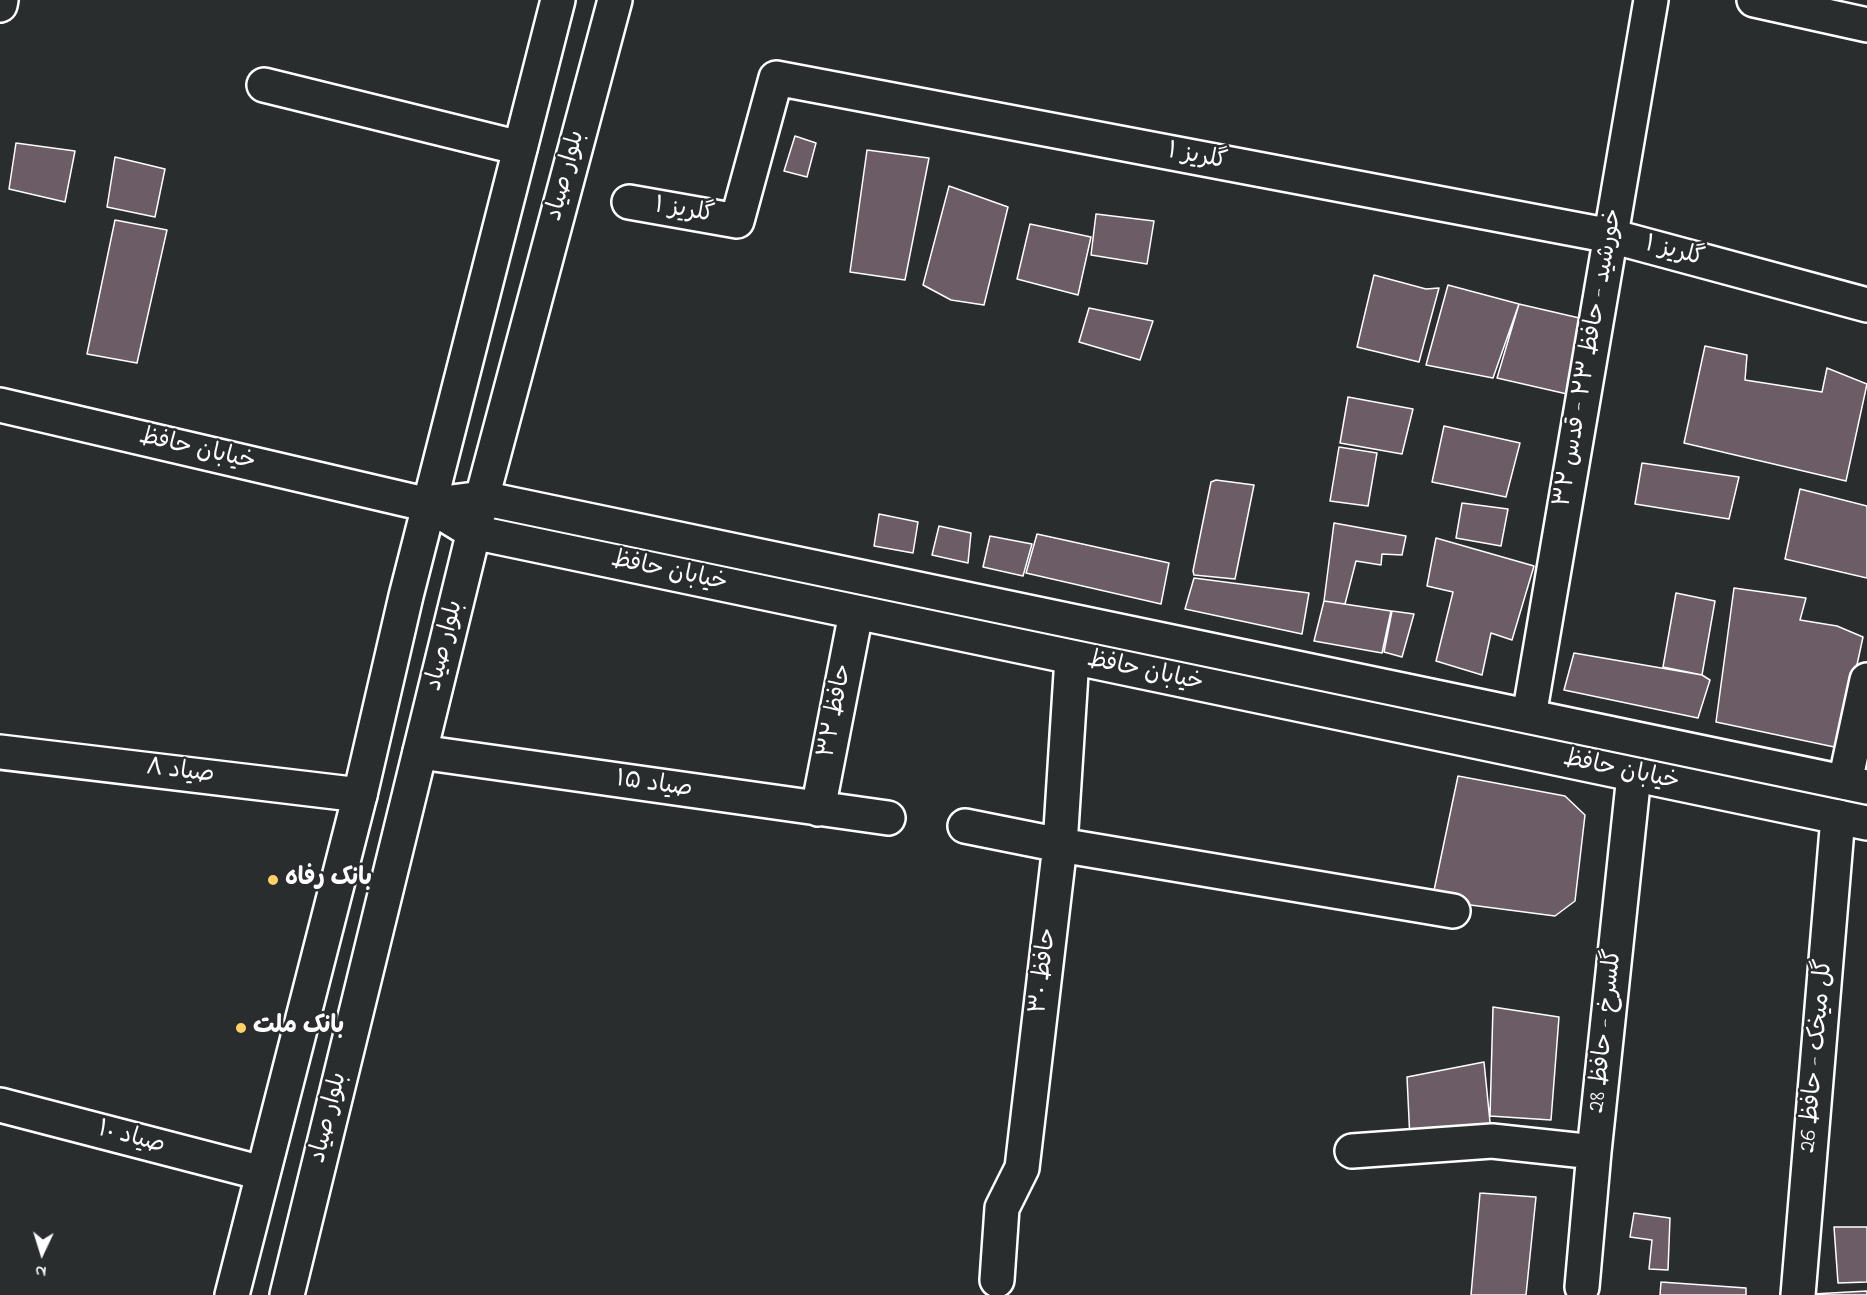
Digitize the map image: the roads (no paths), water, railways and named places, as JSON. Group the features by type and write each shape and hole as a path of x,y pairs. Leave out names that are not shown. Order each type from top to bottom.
{"street":[{"path":"0,5 1,0"},
{"name":"بلوار صیاد","path":"232,1295 360,795 406,596 558,0"},
{"name":"بلوار صیاد","path":"287,1295 473,532 615,0"},
{"name":"خورشید - حافظ ۲۳ - قدس ۳۲","path":"1529,716 1651,0"},
{"path":"1754,0 1867,25"},
{"name":"گلریز ۱","path":"629,202 737,221 776,78 1611,236 1867,305"},
{"path":"264,85 520,148"},
{"name":"خیابان حافظ","path":"0,405 429,505 473,532 1852,820"},
{"name":"خیابان حافظ","path":"429,505 482,498 1856,785"},
{"name":"حافظ ۳۲","path":"818,809 856,613"},
{"name":"حافظ ۳۰","path":"997,1280 1002,1208 1022,1168 1060,845 1072,657"},
{"path":"1856,785 1867,680"},
{"name":"صیاد ۸","path":"0,752 360,795"},
{"name":"صیاد ۱۵","path":"420,752 888,818"},
{"name":"گلسرخ - حافظ 28","path":"1582,1287 1634,774"},
{"name":"گل میخک - حافظ 26","path":"1798,1295 1852,820"},
{"path":"965,826 1060,845 1454,911"},
{"name":"صیاد ۱۰","path":"0,1105 262,1173"},
{"path":"1352,1151 1492,1141 1594,1152"}],"place":[{"name":"بانک رفاه","path":"273,880"},
{"name":"بانک ملت","path":"241,1028"}]}
